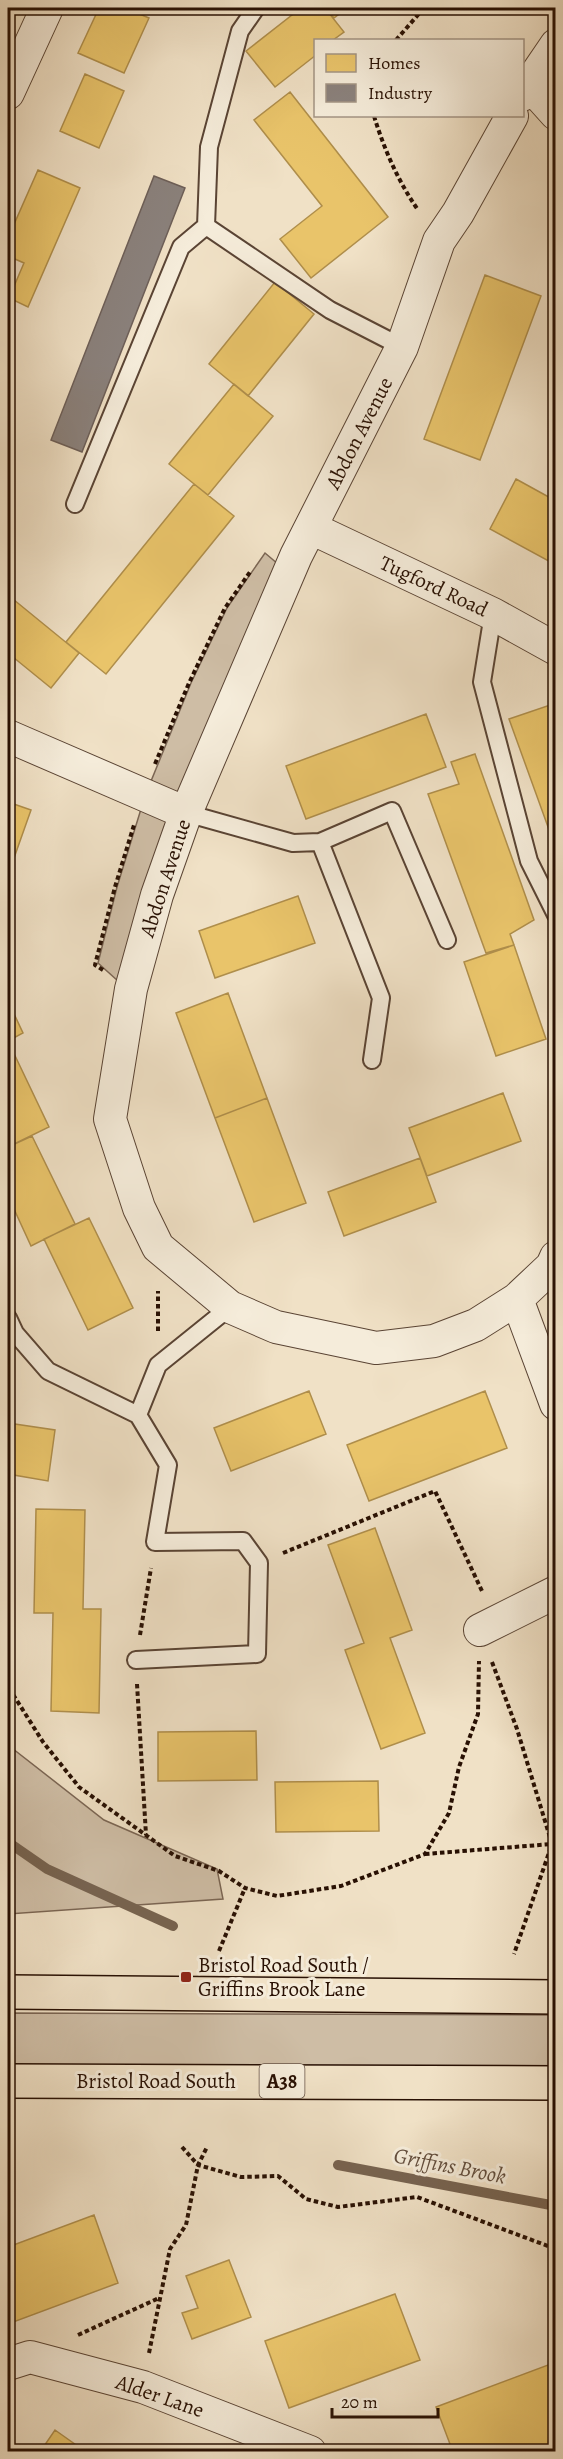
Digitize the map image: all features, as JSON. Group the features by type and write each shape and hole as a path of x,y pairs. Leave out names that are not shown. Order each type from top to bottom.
{"highway":[{"path":"8,1992 555,1997"},
{"name":"Bristol Road South","path":"8,2081 555,2083"}],"street":[{"path":"8,93 47,8"},
{"path":"555,45 526,90 555,114"},
{"name":"Abdon Avenue","path":"511,117 458,213 439,241 402,347 296,556 186,813 157,895 131,989 110,1119 139,1208 158,1247 230,1307 276,1327 376,1348 434,1341 476,1325 517,1299 552,1266 555,1257"},
{"name":"Tugford Road","path":"311,528 493,614 555,649"},
{"path":"8,736 186,813"},
{"path":"517,1299 555,1404"},
{"path":"488,1626 555,1592"},
{"name":"Alder Lane","path":"19,2360 143,2387 310,2451"}],"lane":[{"path":"75,504 181,247 206,226 209,147 240,31 256,8"},
{"path":"206,226 330,310 402,347"},
{"path":"493,614 482,682 529,861 555,915"},
{"path":"186,813 293,843 320,842 392,811 447,940"},
{"path":"320,842 381,998 372,1060"},
{"path":"138,1415 158,1365 230,1307"},
{"path":"8,1317 15,1334 48,1371 138,1415 168,1465 155,1542 243,1540 259,1563 257,1654 136,1659"}],"path":[{"path":"397,39 424,8"},
{"path":"374,117 381,142 403,189 439,241"},
{"path":"158,1247 158,1365"},
{"path":"259,1563 435,1491 488,1626 552,1845 514,1954"},
{"path":"425,1854 449,1813 459,1767 478,1714 488,1626"},
{"path":"8,1681 9,1688 43,1742 79,1786 175,1857 219,1871 245,1888 277,1896 322,1891 425,1854 552,1845"},
{"path":"219,1951 245,1888"},
{"path":"182,2147 198,2165 241,2177 278,2176 306,2199 338,2207 417,2197 555,2250"},
{"path":"143,2387 170,2249 186,2225 198,2165 207,2148"},
{"path":"19,2360 159,2298"}],"shaded area":[{"path":"265,553 285,570 185,810 147,791 191,683 227,608"},
{"path":"145,796 183,814 118,981 98,963 117,887"},
{"path":"8,1745 104,1820 217,1869 223,1899 8,1914"},
{"path":"8,2013 555,2015 555,2070 8,2067"}],"building: Homes":[{"path":"99,8 125,8 149,18 124,73 78,53"},
{"path":"301,8 325,8 344,32 334,39 314,39 314,57 275,87 246,51"},
{"path":"325,8 347,8 334,18"},
{"path":"85,74 124,91 99,148 60,131"},
{"path":"290,92 388,217 311,278 280,239 322,206 254,120"},
{"path":"38,170 80,188 28,307 9,298 24,263 8,256 8,238"},
{"path":"485,275 541,296 480,460 424,439"},
{"path":"275,282 314,314 248,396 209,364"},
{"path":"234,384 273,416 208,495 169,464"},
{"path":"516,479 556,501 556,565 490,529"},
{"path":"194,484 234,516 106,674 66,642"},
{"path":"8,595 79,653 51,688 8,653"},
{"path":"556,703 556,849 509,719"},
{"path":"426,714 446,767 306,819 286,766"},
{"path":"475,754 534,920 510,934 514,945 486,953 428,794 459,784 451,762"},
{"path":"8,802 31,810 8,875"},
{"path":"298,896 315,943 215,978 199,931"},
{"path":"514,945 546,1039 496,1056 464,962"},
{"path":"228,993 267,1098 215,1118 176,1013"},
{"path":"8,1001 23,1033 8,1041"},
{"path":"8,1041 49,1127 8,1147"},
{"path":"503,1093 521,1141 427,1176 409,1128"},
{"path":"267,1098 306,1203 254,1222 215,1118"},
{"path":"32,1136 75,1224 31,1246 8,1196 8,1147"},
{"path":"420,1158 436,1202 344,1236 328,1192"},
{"path":"89,1218 133,1308 88,1330 44,1239"},
{"path":"309,1391 326,1434 231,1471 214,1428"},
{"path":"485,1391 507,1448 369,1501 347,1445"},
{"path":"8,1423 55,1430 48,1481 8,1474"},
{"path":"36,1509 85,1510 83,1609 101,1609 99,1713 51,1711 53,1613 34,1613"},
{"path":"375,1528 412,1630 390,1638 425,1733 381,1749 345,1650 364,1643 328,1545"},
{"path":"256,1731 257,1780 158,1781 158,1732"},
{"path":"378,1781 379,1831 276,1832 275,1782"},
{"path":"94,2215 118,2283 8,2324 8,2247"},
{"path":"229,2260 251,2317 192,2339 182,2313 198,2308 186,2276"},
{"path":"395,2294 420,2360 289,2408 265,2341"},
{"path":"556,2362 556,2441 528,2452 453,2452 436,2407"},
{"path":"55,2430 86,2452 40,2452"}],"building: Industry":[{"path":"154,176 185,188 82,452 51,440"}],"waterway":[{"path":"8,1842 47,1869 173,1926"},
{"name":"Griffins Brook","path":"338,2165 556,2206"}],"place":[{"name":"Bristol Road South / Griffins Brook Lane","path":"186,1977"}]}
